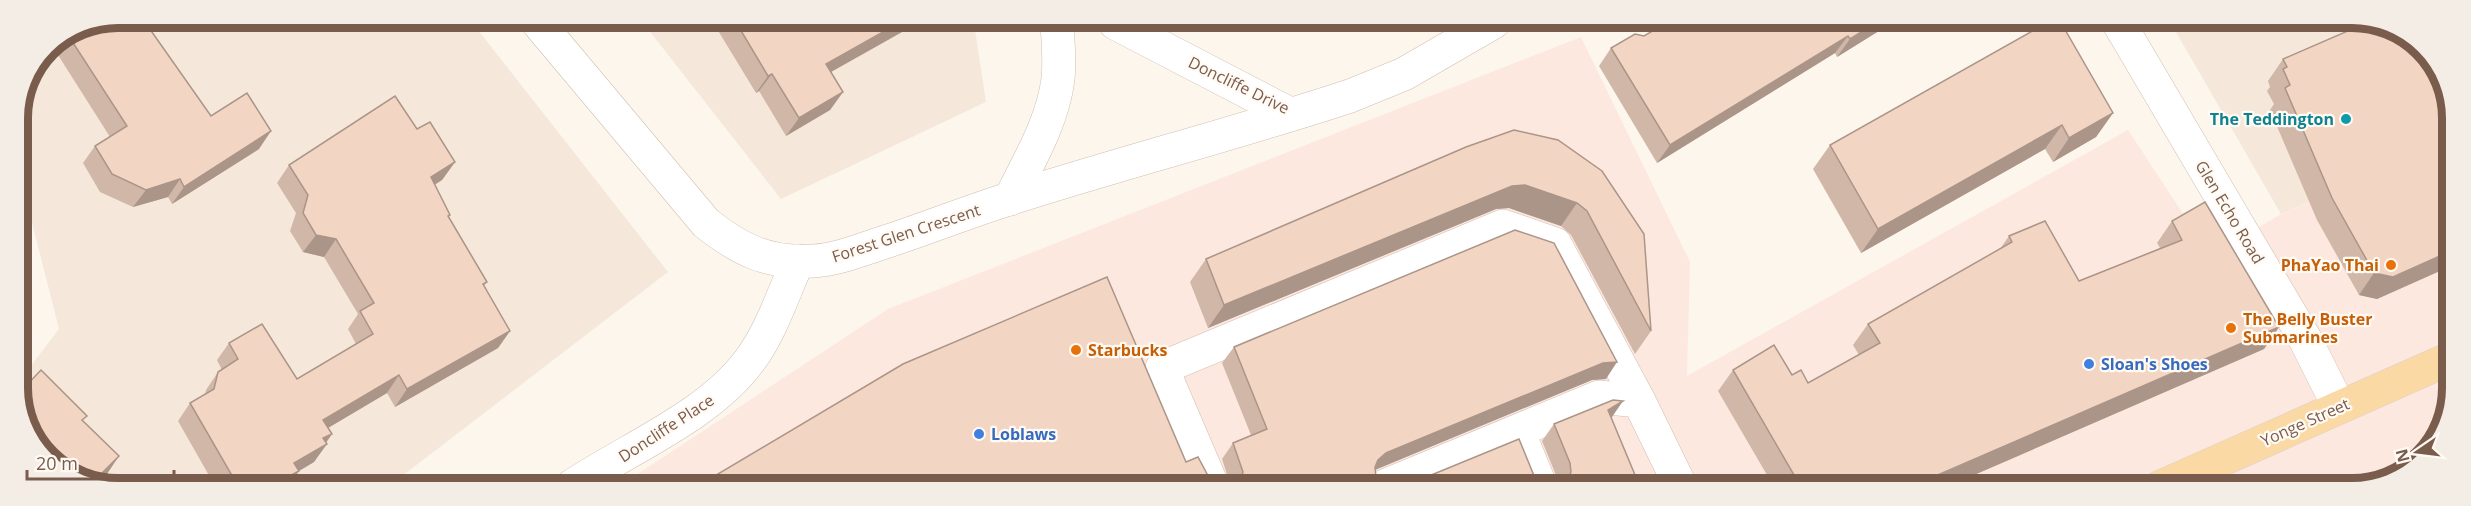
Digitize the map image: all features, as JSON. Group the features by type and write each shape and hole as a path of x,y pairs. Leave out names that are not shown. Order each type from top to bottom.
{"main road":[{"name":"Yonge Street","path":"2182,477 2442,362"}],"street":[{"name":"Forest Glen Crescent","path":"542,29 706,223 730,242 768,259 815,261 842,256 1010,199 1290,114"},
{"path":"1010,199 1036,145 1053,101 1058,77 1057,29"},
{"name":"Doncliffe Drive","path":"1127,29 1290,114 1350,96 1404,74 1482,29"},
{"name":"Glen Echo Road","path":"2122,29 2305,339 2339,407"},
{"path":"1209,478 1162,368 1503,226 1555,244 1639,401 1676,477"},
{"name":"Doncliffe Place","path":"586,478 721,392 751,360 798,261"},
{"path":"1405,477 1599,397 1639,401"},
{"path":"1518,431 1537,477"}],"shaded area":[{"path":"118,29 477,29 668,272 400,478 118,478 95,474 68,462 47,442 35,422 30,405 29,368 59,329 29,215 30,101 35,84 44,68 68,44 84,35 101,30"},
{"path":"648,29 975,29 986,102 781,199"},
{"path":"2174,29 2364,29 2382,33 2403,44 2424,64 2433,79 2441,106 2442,141 2281,214"},
{"path":"1581,37 1690,262 1687,376 2128,130 2211,256 2281,214 2442,141 2442,399 2438,417 2424,442 2403,462 2376,474 2359,477 632,478 888,309"}],"building":[{"path":"150,29 211,116 247,93 271,131 184,187 180,179 146,190 112,174 95,146 127,126 72,42 84,35 101,30"},
{"path":"740,29 888,29 826,64 843,92 799,118 772,74 768,76"},
{"path":"1656,29 1866,29 1850,39 1848,36 1670,145 1611,48 1635,34 1644,36"},
{"path":"2036,29 2065,29 2113,113 2069,138 2062,125 1878,229 1830,145"},
{"path":"2352,29 2364,29 2382,33 2403,44 2424,64 2438,89 2441,101 2442,255 2393,277 2374,273 2332,198 2285,88 2290,85 2283,69 2287,67 2283,59"},
{"path":"395,96 417,129 430,122 455,162 431,177 450,215 448,216 487,282 483,284 510,331 407,389 399,375 323,420 332,434 323,438 327,444 294,463 299,471 286,478 233,478 190,403 214,389 218,372 238,359 229,343 262,324 297,379 373,334 360,311 374,303 336,239 316,235 303,213 308,195 289,165"},
{"path":"1514,130 1558,140 1602,171 1644,234 1651,331 1587,211 1577,203 1525,185 1512,186 1224,305 1206,259 1466,147"},
{"path":"2205,202 2279,327 1933,477 1795,477 1733,370 1774,345 1792,375 1801,370 1808,383 1880,343 1868,324 2012,242 2009,236 2045,221 2079,281 2182,240 2172,221"},
{"path":"1515,230 1554,243 1617,362 1603,363 1386,453 1378,460 1375,467 1376,477 1241,477 1243,472 1233,443 1267,429 1234,347"},
{"name":"Loblaws","path":"1107,277 1186,462 1198,457 1209,478 712,478 903,364"},
{"path":"41,370 87,416 82,420 119,456 100,475 68,462 47,442 35,422 30,405 29,383"},
{"path":"1613,400 1623,401 1608,410 1636,477 1569,477 1570,463 1554,424"},
{"path":"1519,439 1535,477 1425,477"}],"place":[{"name":"The Teddington","path":"2346,119"},
{"name":"PhaYao Thai","path":"2391,265"},
{"name":"The Belly Buster Submarines","path":"2231,328"},
{"name":"Starbucks","path":"1076,350"},
{"name":"Sloan's Shoes","path":"2089,364"},
{"name":"Loblaws","path":"979,434"}]}
